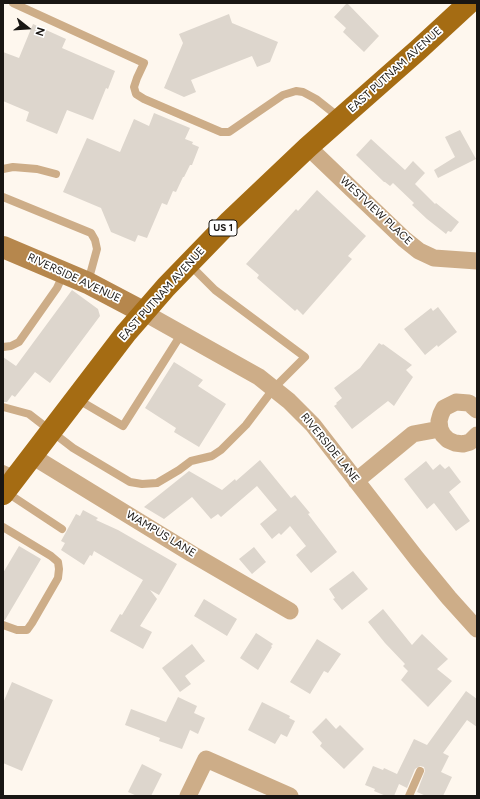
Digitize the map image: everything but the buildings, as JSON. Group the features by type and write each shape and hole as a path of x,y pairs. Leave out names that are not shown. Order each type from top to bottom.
{"main road":[{"name":"EAST PUTNAM AVENUE","path":"7,482 32,456 143,312 188,263 308,147 469,3"}],"street":[{"name":"WESTVIEW PLACE","path":"308,147 404,239 419,250 434,258 477,261"},
{"name":"RIVERSIDE AVENUE","path":"3,247 88,283 143,312"},
{"name":"RIVERSIDE LANE","path":"143,312 259,376 304,415 430,576 477,629"},
{"path":"477,410 469,403 462,401 449,404 440,414 439,421 443,435 448,440 455,443 463,444 470,442 477,435"},
{"path":"356,481 414,434 440,428"},
{"name":"WAMPUS LANE","path":"32,456 186,550 290,611"},
{"path":"188,796 206,759 290,796"}],"lane":[{"path":"13,3 144,63 134,87 136,94 144,99 221,132 229,132 283,95 296,91 303,92 316,99 340,118"},
{"path":"3,169 13,167 37,169 56,174"},
{"path":"3,197 91,233 95,240 97,249 88,283"},
{"path":"3,406 29,414 73,448 130,482 142,484 157,483 191,461 212,456 221,450 246,425 274,388 305,357 215,290 188,263"},
{"path":"3,347 11,346 19,342 57,288 64,272"},
{"path":"76,398 123,426 182,333"},
{"path":"7,482 62,529"},
{"path":"3,527 51,556 58,562 59,569 58,578 27,630 17,630 3,625"},
{"path":"409,796 420,771"}]}
